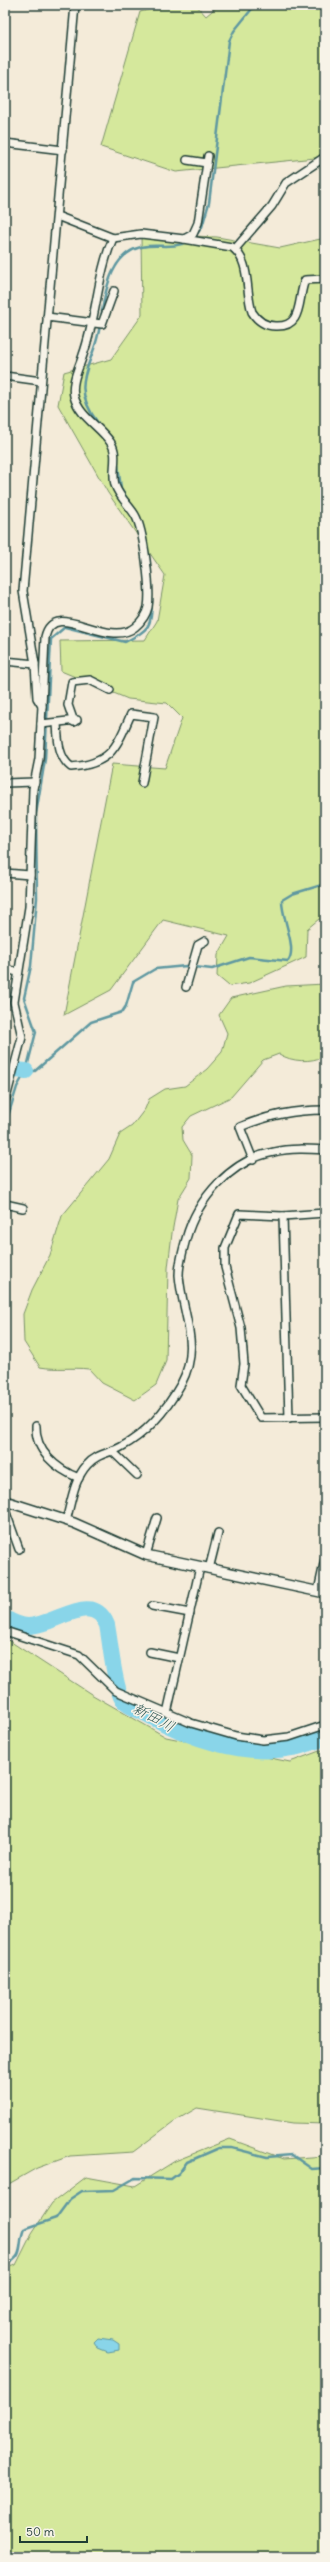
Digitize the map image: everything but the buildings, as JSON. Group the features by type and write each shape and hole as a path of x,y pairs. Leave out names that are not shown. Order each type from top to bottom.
{"street":[{"path":"42,706 37,698 35,664 23,591 76,5"},
{"path":"5,144 63,150"},
{"path":"184,238 193,234 198,223 208,156"},
{"path":"235,249 272,206 286,184 325,156"},
{"path":"187,160 207,164"},
{"path":"57,216 113,238 141,234 184,238 235,249 243,262 252,312 256,318 265,325 288,325 298,314 301,289 305,280 325,279"},
{"path":"5,1102 14,1073 22,1036 14,1002 29,907 34,782 41,724 46,629 50,625 61,620 112,634 122,634 129,632 141,622 149,602 140,529 135,514 116,486 113,448 85,416 74,395 75,377 99,298 100,273 113,238"},
{"path":"47,317 92,323 104,323 114,291"},
{"path":"5,376 41,381"},
{"path":"5,661 35,664"},
{"path":"41,724 76,721 68,704 72,682 90,680 110,690"},
{"path":"57,723 60,748 67,764 71,767 105,758 120,739 131,714 154,717 142,783"},
{"path":"5,783 34,782"},
{"path":"5,873 30,875"},
{"path":"186,988 198,945 205,941"},
{"path":"5,969 18,972"},
{"path":"252,1160 240,1127 266,1116 297,1110 325,1110"},
{"path":"66,1521 79,1478 92,1459 112,1451 148,1428 160,1414 181,1384 191,1356 179,1273 191,1221 207,1195 236,1168 272,1152 297,1149 325,1150"},
{"path":"5,1204 23,1208"},
{"path":"325,1213 283,1216 239,1214 225,1248 225,1267 241,1328 244,1364 241,1385 261,1418 325,1416"},
{"path":"283,1216 289,1418"},
{"path":"36,1426 37,1443 50,1460 79,1478"},
{"path":"112,1451 137,1475"},
{"path":"5,1501 66,1521 146,1555 322,1592 325,1559"},
{"path":"5,1510 19,1549"},
{"path":"146,1555 157,1518"},
{"path":"166,1714 190,1613 218,1534"},
{"path":"152,1606 190,1613"},
{"path":"5,1631 79,1655 116,1691 126,1694 166,1714 191,1724 250,1739 289,1737 325,1725"},
{"path":"150,1652 179,1658"}],"green space":[{"path":"166,5 196,5 206,16 219,5 325,5 325,157 176,172 101,147 140,12"},
{"path":"141,234 217,237 280,248 325,238 325,920 319,919 307,929 306,957 249,983 229,986 217,976 218,955 229,936 163,920 111,990 64,1015 112,764 165,768 182,718 167,703 128,699 61,671 60,641 145,640 157,621 165,575 108,493 58,405 64,372 111,359 142,315"},
{"path":"325,984 325,1056 313,1060 301,1061 290,1059 279,1054 263,1060 231,1097 191,1116 182,1127 183,1140 192,1155 191,1178 178,1199 172,1233 168,1268 166,1361 156,1385 135,1400 102,1383 89,1369 40,1367 24,1342 23,1314 32,1290 50,1255 62,1216 109,1159 120,1134 132,1126 145,1109 149,1099 165,1089 185,1086 207,1069 222,1052 227,1033 219,1015 231,998 286,986"},
{"path":"5,1638 91,1694 166,1737 290,1762 325,1749 325,2124 293,2123 197,2108 173,2122 133,2152 70,2156 37,2168 5,2186"},
{"path":"230,2139 284,2159 325,2156 325,2557 5,2557 5,2268 16,2265 32,2233 52,2203 86,2177 135,2186 175,2161"}],"water":[{"path":"98,2338 113,2340 119,2344 119,2350 108,2352 98,2348 94,2342"}],"waterway":[{"path":"194,238 202,227 209,203 229,41 234,31 255,5"},
{"path":"101,318 105,295 112,272 118,262 126,254 136,249 148,246 173,246 188,242"},
{"path":"98,423 89,409 84,396 83,385 85,374 97,340 100,325"},
{"path":"111,437 117,452"},
{"path":"118,465 121,489 130,503"},
{"path":"140,519 145,535"},
{"path":"150,566 152,587"},
{"path":"5,1126 17,1087 26,1071 36,1032 24,998 31,966 37,898 36,814 45,759 51,639 65,627 125,642 148,627 151,617 152,600"},
{"path":"26,1071 35,1071 91,1022 122,1012 126,1006 133,982 155,969 186,966 212,969 249,957 288,961 291,955 291,948 282,907 282,900 292,894 325,884"},
{"path":"5,1069 26,1071"},
{"name":"新田川","path":"5,1618 19,1625 28,1626 50,1621 83,1609 93,1610 101,1615 107,1625 116,1681 123,1700 133,1708 182,1732 218,1744 256,1750 293,1748 325,1738"},
{"path":"5,2265 12,2262 16,2258 20,2250 24,2229 56,2218 70,2199 82,2191 114,2190 135,2178 171,2179 179,2173 187,2162 219,2148 232,2148 267,2157 292,2155 312,2169 325,2168"}]}
